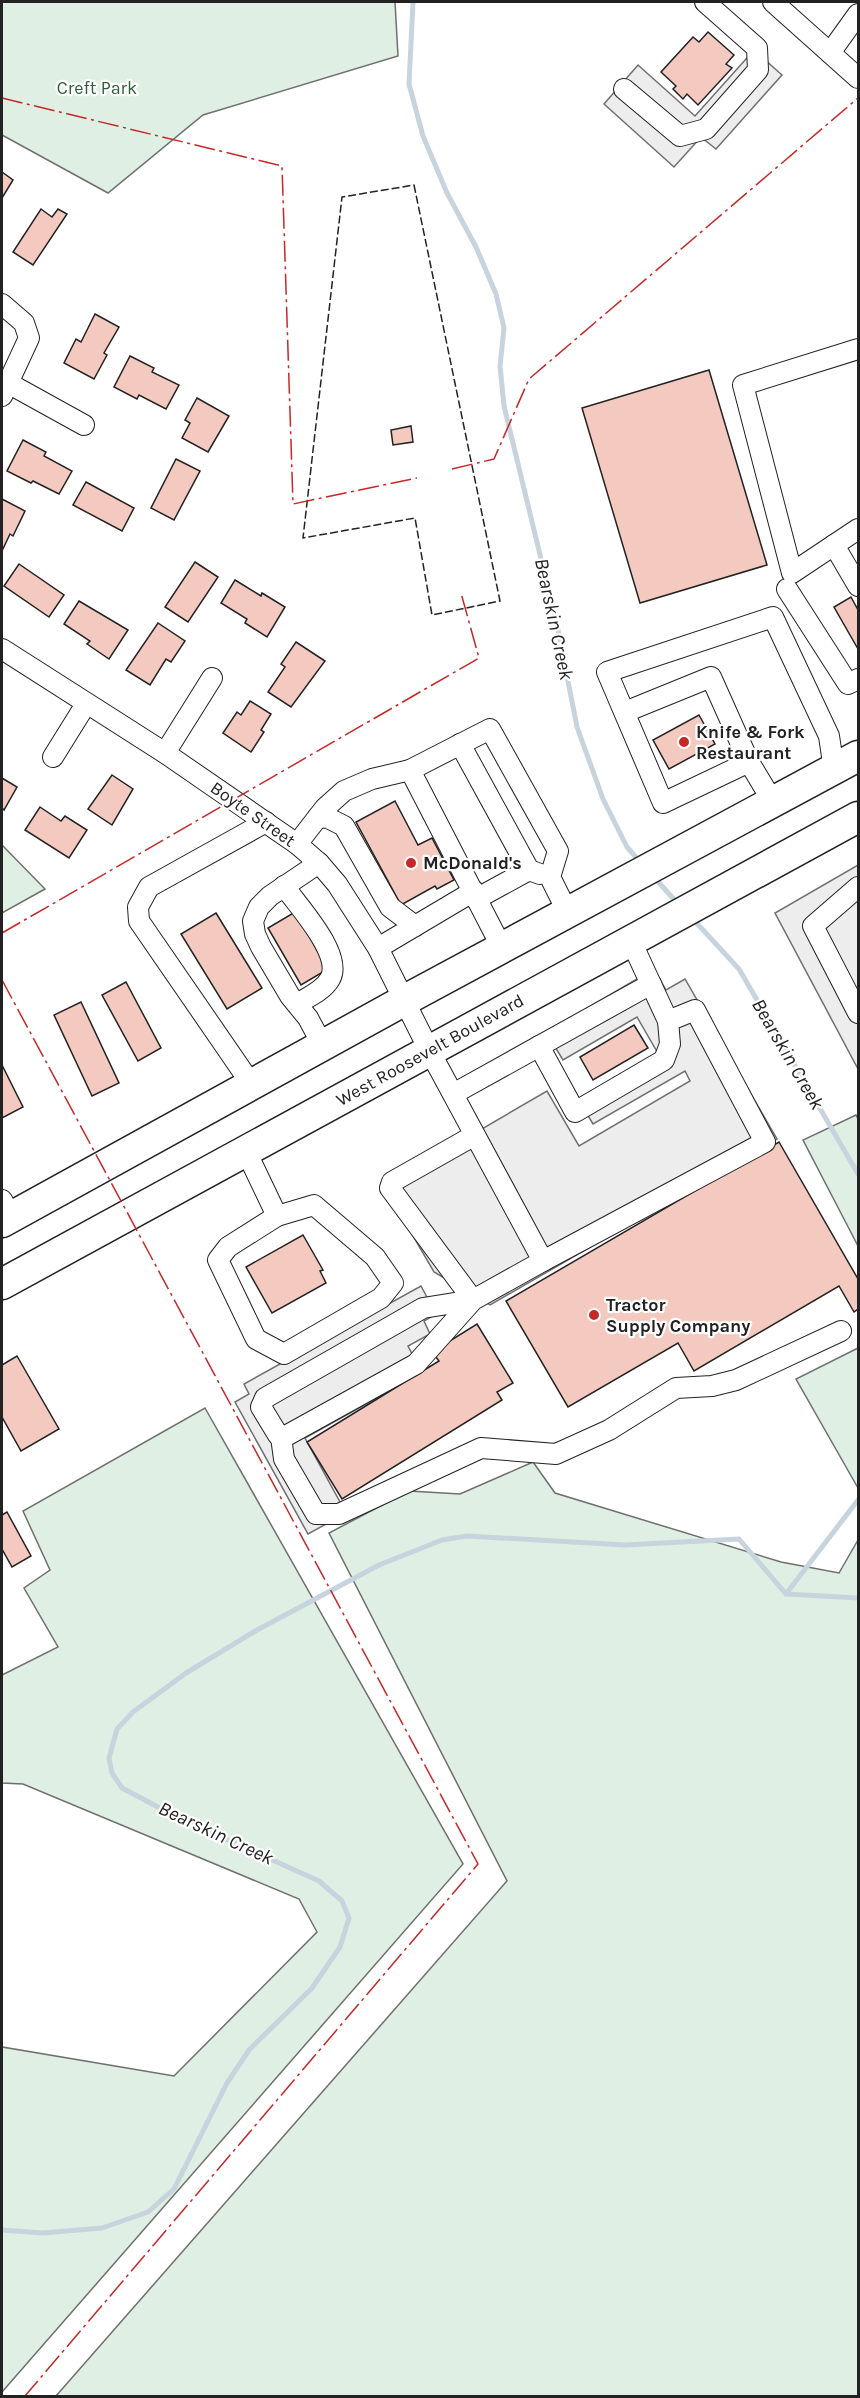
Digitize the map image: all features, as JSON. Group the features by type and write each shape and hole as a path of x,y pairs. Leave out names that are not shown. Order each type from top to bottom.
{"highway":[{"path":"5,1213 252,1085 849,761"},
{"name":"West Roosevelt Boulevard","path":"2,1284 858,817"}],"street":[{"path":"624,89 680,136 706,129 758,70 757,48 705,2"},
{"path":"773,2 858,78"},
{"path":"830,52 858,14"},
{"path":"2,303 24,323 29,338 5,389 84,424"},
{"path":"858,349 743,385 790,581 848,684 858,679"},
{"path":"749,762 663,803 607,672 773,617 790,581 834,544 858,529"},
{"path":"834,544 858,586"},
{"path":"773,617 829,736 849,761"},
{"name":"Boyte Street","path":"2,649 165,753 297,844 319,863 337,884 378,948 429,1050 543,1262"},
{"path":"625,712 711,677 749,762 773,802"},
{"path":"165,753 212,678"},
{"path":"53,757 86,704"},
{"path":"297,844 334,798 372,779 410,770 490,729 558,851 550,877"},
{"path":"460,744 529,870 550,877 575,910"},
{"path":"410,770 502,948"},
{"path":"354,787 344,816 344,825 390,907 415,926"},
{"path":"318,817 328,818 344,825"},
{"path":"252,1085 139,921 138,908 149,887 266,822"},
{"path":"319,863 284,886 259,907 254,921 255,934 261,947 308,1018 323,1046"},
{"path":"378,948 475,895 529,870"},
{"path":"284,886 325,942 332,957 331,977 322,988 297,1004"},
{"path":"858,886 813,926 858,1013"},
{"path":"539,1046 575,1112 664,1060 670,1044 668,1021 634,939"},
{"path":"453,1094 651,984"},
{"path":"281,1437 416,1364 473,1300 765,1142 695,1010 668,1021"},
{"path":"473,1300 390,1188 392,1182 475,1135"},
{"path":"246,1151 277,1216"},
{"path":"314,1205 375,1257 393,1283 381,1298 284,1354 256,1340 218,1260 228,1247 277,1216 314,1205"},
{"path":"281,1437 276,1434 261,1407 265,1398 424,1307 473,1300"},
{"path":"281,1437 284,1459 316,1514 339,1514 481,1448 556,1454 609,1430 676,1388 712,1386 736,1380 841,1331"}],"green space":[{"name":"Creft Park","path":"2,2 395,2 398,56 203,115 108,193 2,135"},
{"path":"2,845 45,889 2,913"},
{"path":"856,1115 858,1119 858,1246 803,1140"},
{"path":"858,1348 858,1488 796,1379"},
{"path":"205,1408 463,1864 2,2392 2,2047 174,2076 317,1932 299,1899 23,1784 2,1783 2,1675 58,1647 24,1588 50,1570 23,1511"},
{"path":"533,1462 555,1493 781,1562 839,1573 858,1540 858,2396 56,2396 507,1881 329,1533 409,1491 460,1494"}],"shaded area":[{"path":"754,50 782,75 716,149 701,137 674,167 604,104 638,65 695,116"},
{"path":"858,865 858,1069 775,913"},
{"path":"654,969 666,990 685,979 777,1139 490,1305 434,1272 384,1186 547,1091 579,1146 690,1081 685,1071 593,1124 581,1104 660,1057 637,1017 563,1060 546,1032"},
{"path":"421,1286 436,1314 424,1321 430,1334 408,1346 422,1373 305,1438 346,1513 308,1534 235,1402 249,1394 244,1384"}],"building":[{"path":"708,32 734,55 726,64 732,68 698,105 687,94 683,99 673,89 676,86 661,72 693,37 699,42"},
{"path":"2,172 13,180 2,198"},
{"path":"41,209 52,217 58,209 67,214 33,265 13,252"},
{"path":"95,314 119,327 104,353 107,355 94,379 64,363 76,339 81,342"},
{"path":"130,356 154,368 152,372 179,385 166,409 139,395 137,399 114,387"},
{"path":"709,370 767,565 640,603 582,408"},
{"path":"197,398 229,416 208,452 182,438 190,423 185,420"},
{"path":"411,426 413,442 393,445 391,430"},
{"path":"23,440 46,452 44,456 72,471 59,494 7,471"},
{"path":"176,459 200,471 174,520 151,508"},
{"path":"86,482 134,508 122,531 73,505"},
{"path":"2,499 25,511 13,536 10,534 2,551"},
{"path":"195,562 218,577 188,622 165,607"},
{"path":"19,564 64,595 49,617 4,586"},
{"path":"235,580 285,607 267,637 245,623 247,619 221,603"},
{"path":"851,597 858,610 858,649 834,607"},
{"path":"79,601 128,630 109,659 87,644 90,641 64,624"},
{"path":"158,623 185,641 171,662 166,659 150,685 126,670"},
{"path":"296,642 325,661 291,707 268,692 285,667 281,664"},
{"path":"250,701 271,714 261,730 264,732 251,752 223,733 237,712 241,715"},
{"name":"Knife & Fork Restaurant","path":"699,715 715,744 669,769 653,740"},
{"path":"112,775 133,789 112,825 88,809"},
{"path":"2,778 17,787 4,810 2,808"},
{"name":"McDonald's","path":"395,801 418,845 432,838 454,880 437,889 435,886 401,905 356,822"},
{"path":"40,807 61,821 65,816 87,830 69,858 25,830"},
{"path":"295,912 328,969 301,985 268,928"},
{"path":"216,913 262,988 227,1009 181,934"},
{"path":"126,982 161,1048 138,1061 102,995"},
{"path":"81,1002 119,1083 92,1096 54,1015"},
{"path":"634,1025 648,1048 593,1080 580,1057"},
{"path":"2,1065 23,1107 2,1118"},
{"path":"779,1142 858,1279 858,1309 854,1312 839,1286 694,1371 678,1343 568,1407 506,1301"},
{"path":"303,1235 323,1270 320,1271 326,1283 272,1313 246,1267"},
{"path":"477,1324 513,1383 497,1392 502,1400 342,1499 307,1442 439,1361 432,1352"},
{"path":"17,1356 59,1429 21,1451 2,1417 2,1365"},
{"path":"7,1512 31,1556 12,1567 2,1549 2,1515"}],"waterway":[{"name":"Bearskin Creek","path":"413,2 409,84 423,136 447,193 476,247 496,294 504,328 500,366 504,406 557,625 577,727 603,799 627,847 641,863"},
{"name":"Bearskin Creek","path":"653,876 679,905"},
{"name":"Bearskin Creek","path":"692,918 739,969 858,1174"},
{"name":"Bearskin Creek","path":"786,1594 858,1500"},
{"name":"Bearskin Creek","path":"2,2230 43,2233 102,2228 148,2212 174,2189 227,2083 249,2050 312,1988 340,1947 349,1918 342,1901 319,1881 179,1818 122,1788 112,1773 109,1758 117,1729 133,1712 186,1673 257,1630 379,1565 442,1540 467,1536 625,1545 739,1539 786,1594 858,1598"}],"fence":[{"path":"414,185 500,601 432,615 415,518 303,538 342,197 414,185"}],"power":[{"path":"2,98 282,166 293,504 417,478"},
{"path":"452,469 494,459 529,379 858,98"},
{"path":"2,933 479,658 461,593"},
{"path":"2,980 478,1864 25,2396"}],"place":[{"name":"Knife & Fork Restaurant","path":"684,742"},
{"name":"McDonald's","path":"411,863"},
{"name":"Tractor Supply Company","path":"594,1315"}]}
